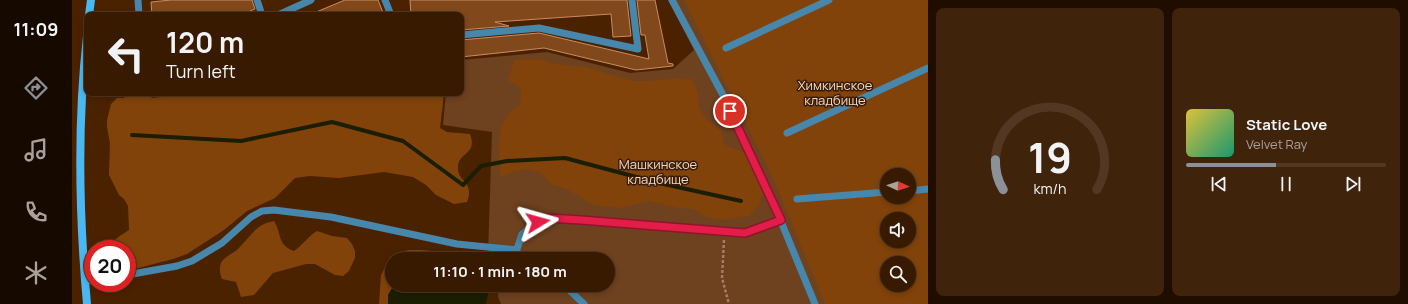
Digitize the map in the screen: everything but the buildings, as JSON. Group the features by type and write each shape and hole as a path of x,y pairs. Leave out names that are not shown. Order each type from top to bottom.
{"main road":[{"path":"89,12 91,0"},
{"path":"84,69 80,177 84,242"},
{"path":"87,304 88,292"}],"lane":[{"path":"138,0 139,12"},
{"path":"257,0 261,12"},
{"path":"285,12 311,0"},
{"path":"385,0 390,12"},
{"path":"464,35 539,28 638,48 632,0"},
{"path":"672,0 724,97 781,220 815,304"},
{"path":"726,48 828,0"},
{"path":"787,133 928,68"},
{"path":"916,190 928,189"},
{"path":"796,199 880,193"},
{"path":"136,273 177,266 192,261 222,243 251,217 262,211 274,210 331,217 457,244 517,250 522,234 538,222 549,218 745,233 781,220"},
{"path":"571,292 584,304"}],"path":[{"path":"724,232 722,278 728,304"}],"green space":[{"name":"Машкинское кладбище","path":"668,0 928,0 928,304 501,304 498,297 498,292 615,292 615,252 488,252 492,132 443,125 446,96 464,96 464,60 547,52 630,73 673,69 694,50"},
{"name":"Химкинское кладбище","path":"684,0 928,0 928,304 825,304 772,176"},
{"name":"Машкинское кладбище","path":"540,59 554,64 586,67 632,81 677,78 692,79 698,93 699,108 708,121 721,130 725,145 742,151 752,162 764,190 759,204 750,216 721,220 706,217 693,209 678,208 649,201 621,208 593,205 567,189 552,185 541,173 527,169 500,177 499,137 501,129 508,115 520,105 521,89 508,80 514,60"},
{"path":"126,96 147,96 153,98 169,96 444,96 440,128 447,132 470,134 472,141 470,150 461,158 458,167 458,172 469,190 467,202 454,204 436,195 426,185 413,177 384,172 339,178 310,176 295,178 275,198 247,211 224,230 187,254 136,269 136,240 115,240 129,230 128,206 124,199 119,195 109,175 110,143 107,120 111,104 117,98 124,98"},
{"path":"274,221 282,242 289,249 294,251 317,231 332,236 347,238 355,251 355,258 349,271 343,276 335,275 315,264 306,264 273,273 254,295 241,297 236,282 222,279 220,271 221,263 226,257 238,249 258,228"},
{"path":"408,250 427,250 439,252 403,252"},
{"path":"385,267 385,292 390,292 388,295 388,304 379,304 381,275"}],"shaded area":[{"path":"390,292 488,292 488,295 486,304 388,304 388,295"}],"waterway":[{"path":"132,135 241,141 332,122 403,141 463,185 481,166 507,161 565,158 659,183 741,201"}],"route":[{"path":"538,222 549,218 745,233 781,220 730,111"}]}
